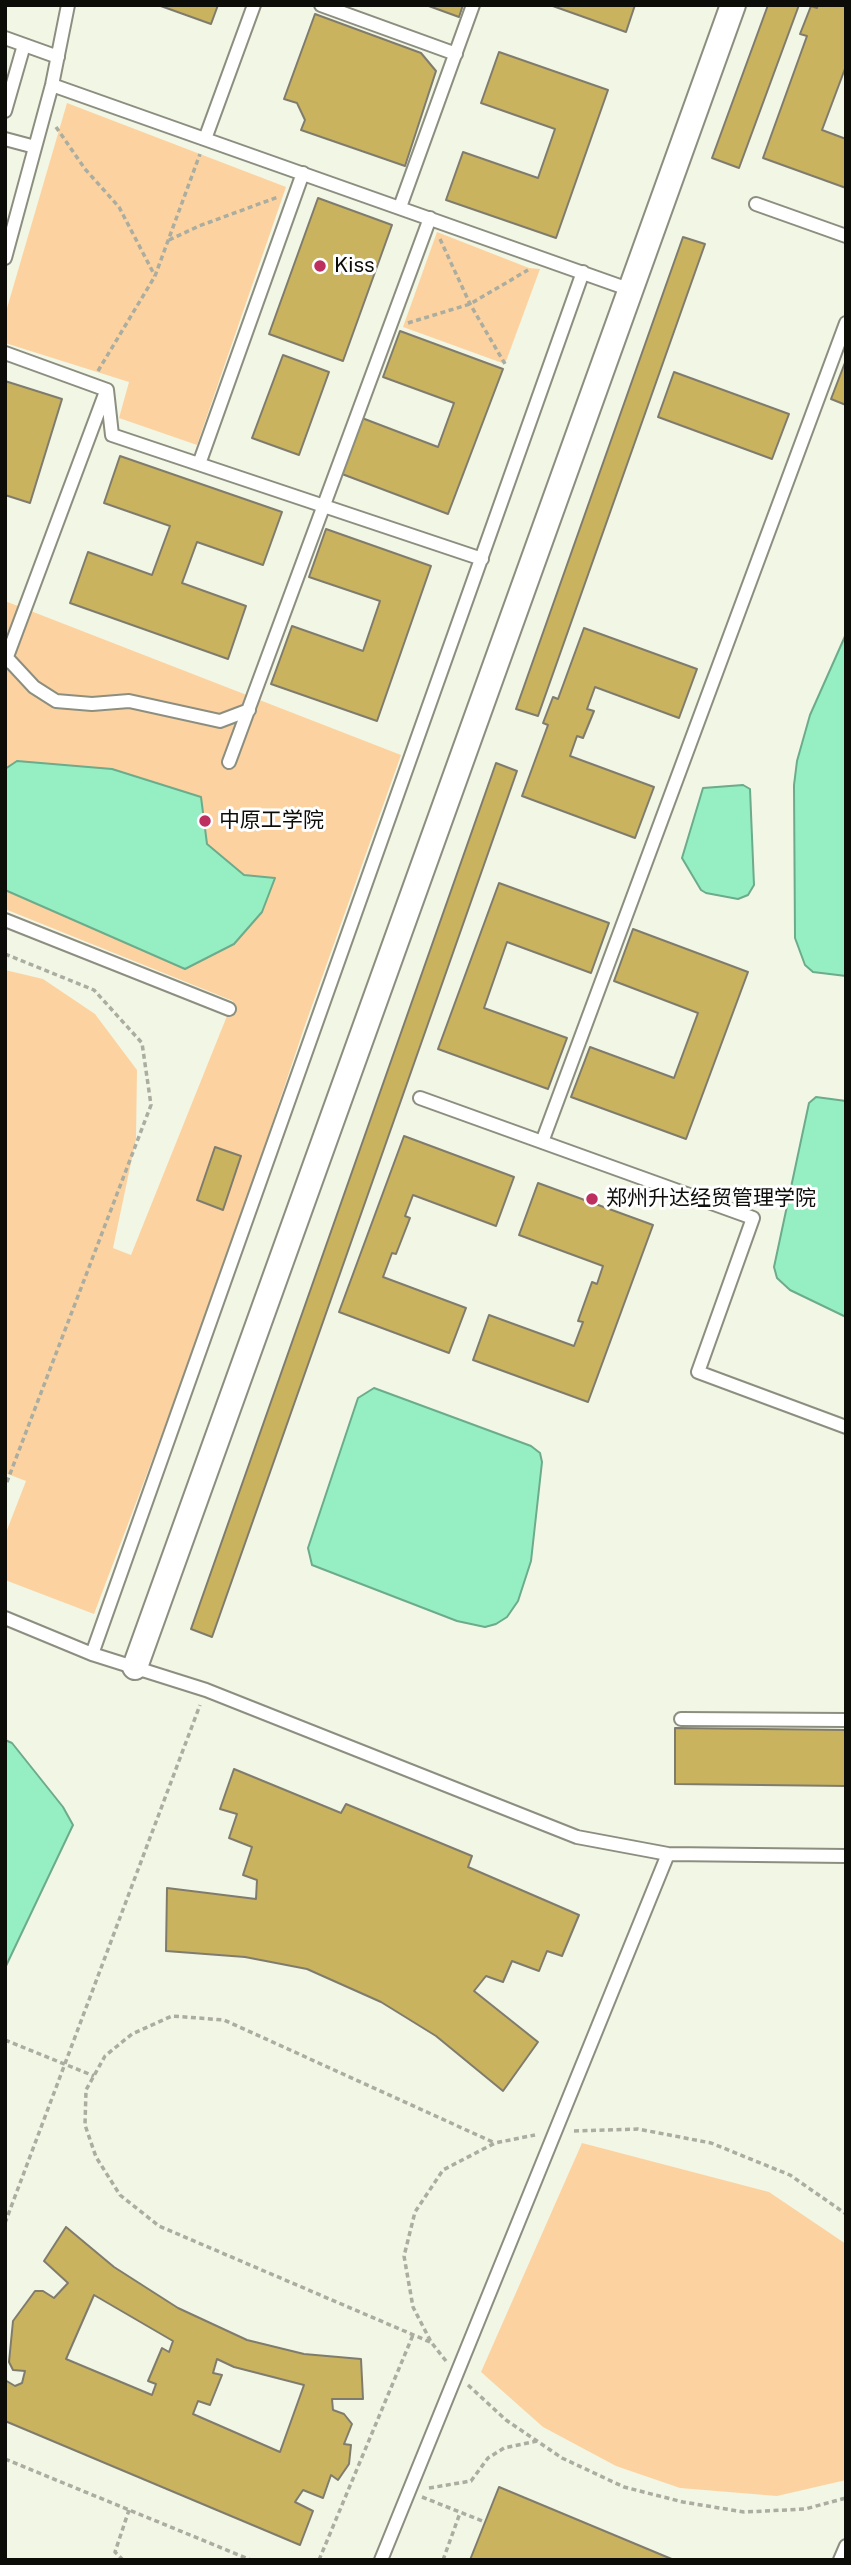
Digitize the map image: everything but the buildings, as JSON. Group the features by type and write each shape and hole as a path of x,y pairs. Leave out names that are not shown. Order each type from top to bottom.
{"street":[{"path":"135,1667 733,5"}],"lane":[{"path":"5,258 52,85 68,5"},
{"path":"205,139 254,5"},
{"path":"321,5 456,54"},
{"path":"400,207 473,5"},
{"path":"5,38 58,57"},
{"path":"5,111 24,45"},
{"path":"52,85 631,289"},
{"path":"5,139 35,147"},
{"path":"199,464 303,173"},
{"path":"756,204 846,236"},
{"path":"229,762 430,218"},
{"path":"92,1654 583,272"},
{"path":"542,1142 846,323"},
{"path":"5,353 107,390"},
{"path":"107,390 112,435 482,559"},
{"path":"107,390 7,661 34,687 56,701 92,704 129,701 220,721 248,710"},
{"path":"5,920 229,1009"},
{"path":"420,1097 753,1218 698,1372 846,1427"},
{"path":"5,1618 92,1654 206,1690 576,1837 668,1854 846,1856"},
{"path":"681,1719 846,1720"},
{"path":"382,2560 668,1854"},
{"path":"840,2560 846,2546"}],"path":[{"path":"45,111 85,169 119,207 155,276"},
{"path":"90,384 155,276 205,139"},
{"path":"169,240 296,190"},
{"path":"430,218 470,304 505,364"},
{"path":"389,328 470,304 546,259"},
{"path":"5,954 94,990 142,1043 152,1105 5,1487"},
{"path":"5,2223 206,1690"},
{"path":"431,2342 159,2226 120,2195 96,2157 85,2126 86,2090 105,2056 132,2034 172,2016 224,2021 495,2143"},
{"path":"5,2040 94,2076"},
{"path":"846,2214 790,2175 711,2143 638,2129 556,2131 495,2143 443,2170 415,2212 404,2256 413,2307 431,2342 457,2375 506,2420 562,2458 624,2487 683,2502 744,2512 806,2510 846,2498"},
{"path":"319,2560 413,2335"},
{"path":"409,2491 471,2481 488,2458 504,2448 537,2441"},
{"path":"5,2459 251,2560"},
{"path":"409,2491 485,2522"},
{"path":"123,2560 115,2552 129,2510"},
{"path":"443,2560 461,2512"}],"shaded area":[{"path":"67,103 286,187 197,445 119,418 129,382 5,343 5,315"},
{"path":"437,232 529,268 540,269 505,364 403,327"},
{"path":"5,601 401,755 304,1028 217,1288 94,1614 5,1580 5,1535 26,1481 5,1473 5,970 43,979 95,1014 137,1070 136,1139 113,1248 131,1255 233,1001 5,909"},
{"path":"846,634 846,976 813,972 805,965 795,938 794,785 797,761 810,715"},
{"path":"17,761 112,769 201,797 207,844 244,875 275,878 262,912 234,944 185,969 5,890 5,769"},
{"path":"743,785 750,789 754,885 748,895 738,899 706,893 701,890 682,858 703,788"},
{"path":"816,1097 846,1101 846,1317 790,1290 777,1278 774,1267 809,1103"},
{"path":"374,1388 531,1446 540,1453 542,1462 531,1561 518,1601 507,1617 496,1624 485,1627 457,1621 312,1565 308,1548 358,1398"},
{"path":"5,1740 12,1743 63,1807 73,1825 5,1968"},
{"path":"582,2143 769,2192 846,2244 846,2480 777,2496 680,2488 616,2466 543,2427 481,2372"}],"place":[{"name":"Kiss","path":"320,266"},
{"name":"中原工学院","path":"205,821"},
{"name":"郑州升达经贸管理学院","path":"592,1199"}]}
